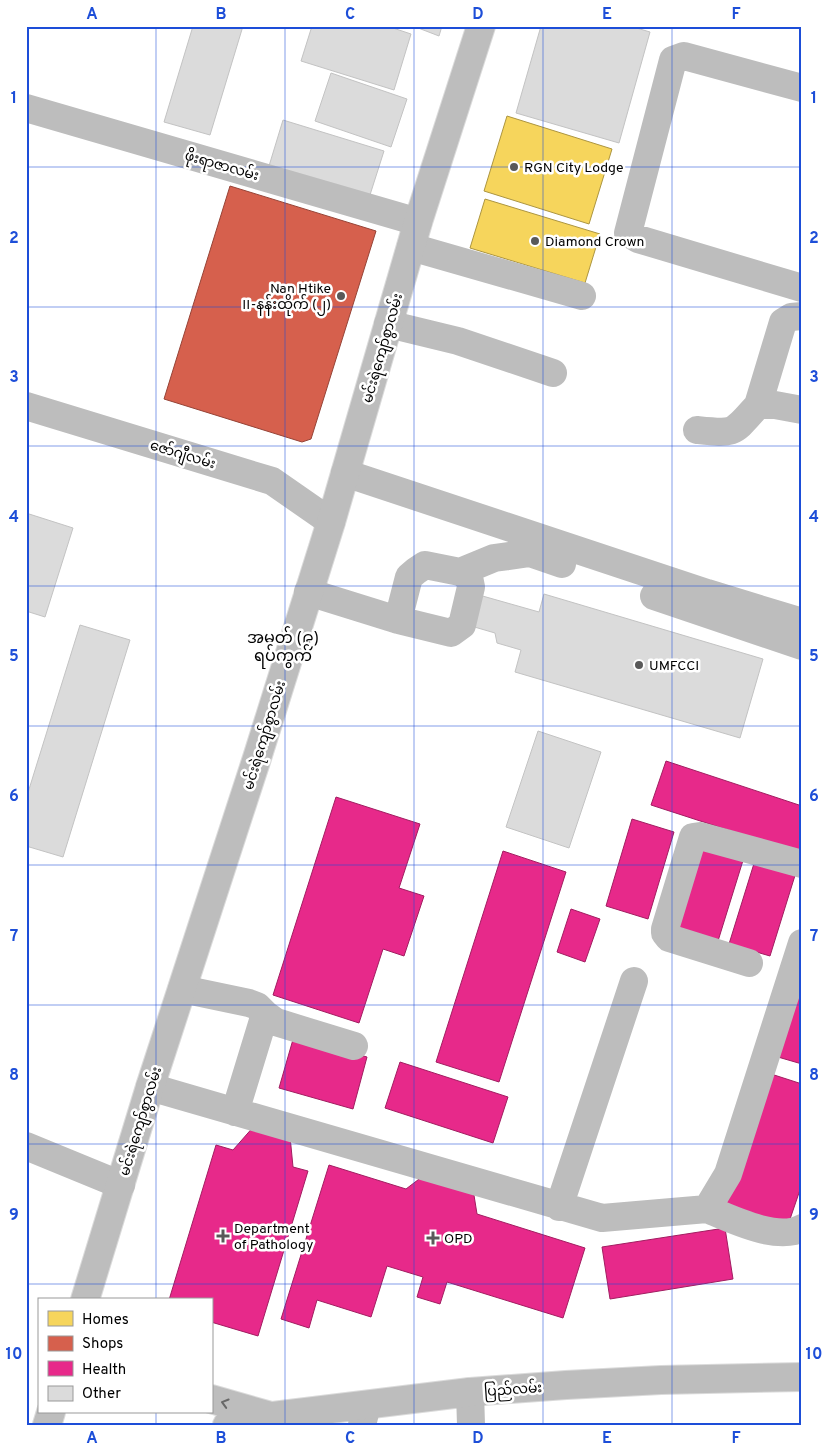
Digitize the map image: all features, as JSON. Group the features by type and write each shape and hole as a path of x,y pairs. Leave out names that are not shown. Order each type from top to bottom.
{"main road":[{"name":"မင်းရဲကျော်စွာလမ်း","path":"87,1298 150,1087 257,758 331,522 415,234 481,26"},
{"path":"802,88 684,56 672,60 628,232 638,240 802,288"},
{"name":"ဖိုးရာဇာလမ်း","path":"26,108 415,234 582,296"},
{"path":"696,430 724,433 737,429 758,405 783,322 791,317 802,316"},
{"path":"388,324 458,341 552,373"},
{"path":"758,405 775,405 802,410"},
{"name":"ဇော်ဂျီလမ်း","path":"26,406 272,481 331,522"},
{"path":"345,473 706,593 802,622"},
{"path":"460,572 494,558 530,553 802,646"},
{"path":"308,592 398,620 451,633 462,625 471,587 469,577 460,572 425,566 416,571 409,577 398,620"},
{"path":"749,963 669,938 665,933 693,837 700,836 802,864"},
{"path":"707,1209 728,1174 797,975 802,943"},
{"path":"558,1207 634,981"},
{"path":"182,989 249,1003 257,1006 276,1022 354,1046"},
{"path":"235,1112 265,1014"},
{"path":"150,1087 558,1207 602,1218 707,1209 770,1232 796,1231 802,1228"},
{"path":"26,1146 120,1185"},
{"name":"ပြည်လမ်း","path":"227,1425 273,1416 364,1415 470,1392 661,1380 802,1377"},
{"path":"470,1392 471,1425"},
{"path":"212,1399 273,1416"}],"building: Homes":[{"path":"507,116 612,149 589,224 484,191"},
{"name":"Diamond Crown","path":"485,199 600,234 585,283 470,248"}],"building: Shops":[{"path":"230,186 376,231 311,439 302,442 164,399"}],"building: Health":[{"path":"666,761 802,806 802,854 651,805"},
{"path":"336,797 420,824 399,888 424,896 404,956 383,949 359,1023 273,995"},
{"path":"632,819 674,832 648,919 606,906"},
{"path":"702,841 745,854 718,941 676,928"},
{"path":"503,851 566,872 499,1082 436,1062"},
{"path":"756,857 797,869 770,956 729,944"},
{"path":"571,909 600,919 585,962 557,952"},
{"path":"802,981 802,1064 771,1055"},
{"path":"294,1036 367,1057 353,1109 279,1088"},
{"path":"400,1062 508,1097 493,1143 385,1108"},
{"path":"768,1073 802,1084 802,1184 788,1225 725,1204"},
{"path":"255,1125 290,1136 293,1167 308,1171 258,1336 212,1322 212,1298 170,1298 216,1145 233,1150"},
{"path":"329,1165 406,1189 427,1173 473,1189 477,1214 585,1248 563,1318 447,1282 440,1304 417,1297 423,1277 387,1266 371,1317 317,1300 309,1328 281,1319"},
{"path":"725,1228 733,1279 610,1299 602,1247"}],"building: Other":[{"path":"193,26 243,26 210,135 164,122"},
{"path":"312,26 387,26 411,34 394,90 301,61"},
{"path":"413,26 442,26 439,36"},
{"path":"541,26 630,26 650,32 619,143 516,113"},
{"path":"331,73 407,99 391,147 315,121"},
{"path":"283,120 384,151 369,198 269,166"},
{"path":"26,513 73,528 45,617 26,611"},
{"name":"UMFCCI","path":"544,594 763,659 740,738 515,672 521,650 497,643 495,633 471,626 479,595 539,612"},
{"path":"80,625 130,640 63,857 26,846 26,799"},
{"path":"538,731 601,752 569,848 506,827"}],"place":[{"name":"RGN City Lodge","path":"514,167"},
{"name":"Diamond Crown","path":"535,241"},
{"name":"Nan Htike II-နန်းထိုက် (၂)","path":"341,296"},
{"name":"UMFCCI","path":"639,665"},
{"name":"Department of Pathology","path":"223,1236"},
{"name":"OPD","path":"433,1238"}],"district":[{"name":"အမှတ် (၉) ရပ်ကွက်","path":"283,646"}]}
